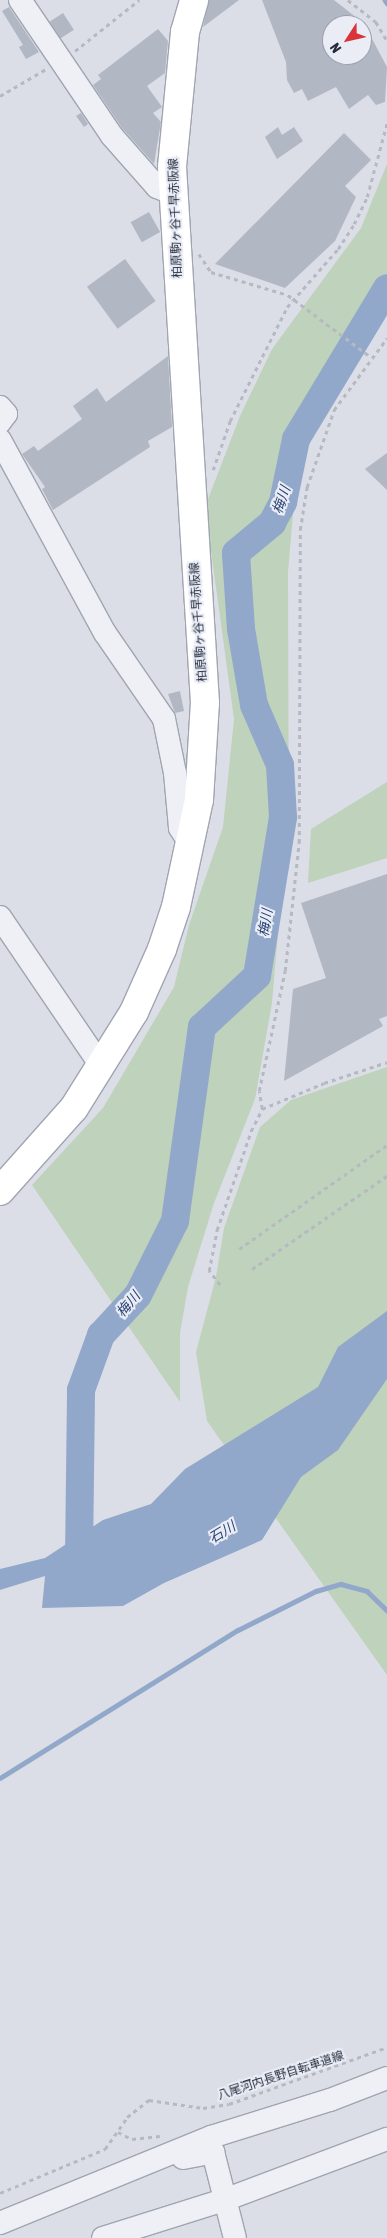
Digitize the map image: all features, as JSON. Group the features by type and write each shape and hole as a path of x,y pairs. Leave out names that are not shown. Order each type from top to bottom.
{"main road":[{"name":"柏原駒ヶ谷千早赤阪線","path":"0,1191 49,1139 102,1067 134,1012 162,949 191,845 202,775 205,702 172,167 185,32 194,0"}],"street":[{"path":"20,0 112,136 157,187 174,194"},
{"path":"0,406 6,414 0,422"},
{"path":"0,440 105,633 164,719 175,773 180,828 191,845"},
{"path":"0,917 102,1067"},
{"path":"0,2223 216,2136 330,2100 387,2078"},
{"path":"103,2238 227,2199 387,2139"},
{"path":"162,2158 186,2158 212,2152 227,2199 235,2238"}],"path":[{"path":"348,0 376,22 387,40"},
{"path":"211,477 230,421 255,366 294,299 338,249 354,224 370,188 387,124"},
{"path":"197,250 211,272 294,299 372,358"},
{"path":"220,1285 209,1271 217,1230 251,1131 262,1109 259,1091 285,971 299,843 300,530 307,487 334,410 387,338"},
{"path":"262,1109 315,1086 387,1062"},
{"path":"239,1249 387,1145"},
{"path":"252,1269 387,1176"},
{"name":"八尾河内長野自転車道線","path":"0,2193 105,2149 126,2117 149,2100 204,2108 229,2104 387,2047"}],"green space":[{"path":"387,164 387,314 345,371 316,420 297,467 288,572 289,866 279,921 272,1003 255,1099 214,1203 188,1287 180,1333 180,1402 32,1185 103,1108 174,987 189,925 223,827 234,719 205,507 240,416 272,349 361,228"},
{"path":"387,782 387,858 308,883 311,829"},
{"path":"387,1067 387,1675 207,1421 196,1352 216,1277 224,1228 260,1127 291,1100"}],"water":[{"name":"石川","path":"387,1311 387,1379 338,1450 301,1477 262,1540 164,1583 123,1606 42,1608 45,1576 0,1590 0,1569 45,1558 103,1520 151,1504 185,1469 318,1387 338,1347"}],"building":[{"path":"209,0 239,0 203,27"},
{"path":"262,0 334,0 353,15 322,15 322,65 372,65 372,39 387,67 385,102 376,105 368,95 349,109 336,87 308,101 302,89 294,93 287,80 286,62"},
{"path":"9,7 39,52 26,59 19,47 23,45 2,11"},
{"path":"63,13 74,30 60,38 50,22"},
{"path":"158,29 168,41 165,73 147,86 162,107 153,113 161,122 154,164 122,128 93,85 101,79 98,75"},
{"path":"81,113 88,124 84,127 76,116"},
{"path":"278,127 282,135 294,127 303,141 277,159 265,137"},
{"path":"344,133 371,160 345,186 356,197 335,241 285,288 215,264"},
{"path":"149,212 160,232 142,242 131,222"},
{"path":"125,259 156,301 118,329 87,287"},
{"path":"168,356 172,427 148,441 150,447 53,510 42,489 45,487 22,454 34,446 38,451 82,419 73,406 97,388 106,402"},
{"path":"387,453 387,490 365,469"},
{"path":"180,691 184,711 175,713 168,694"},
{"path":"387,874 387,1016 379,1019 383,1026 284,1081 293,989 326,978 301,903"}],"waterway":[{"name":"梅川","path":"79,1558 81,1390 101,1335 138,1295 175,1221 202,1027 257,976 283,817 280,765 254,705 241,629 236,553 272,523 283,502 296,439 387,288"},
{"path":"0,1778 238,1630 316,1591 341,1584 367,1591 387,1610"}]}
